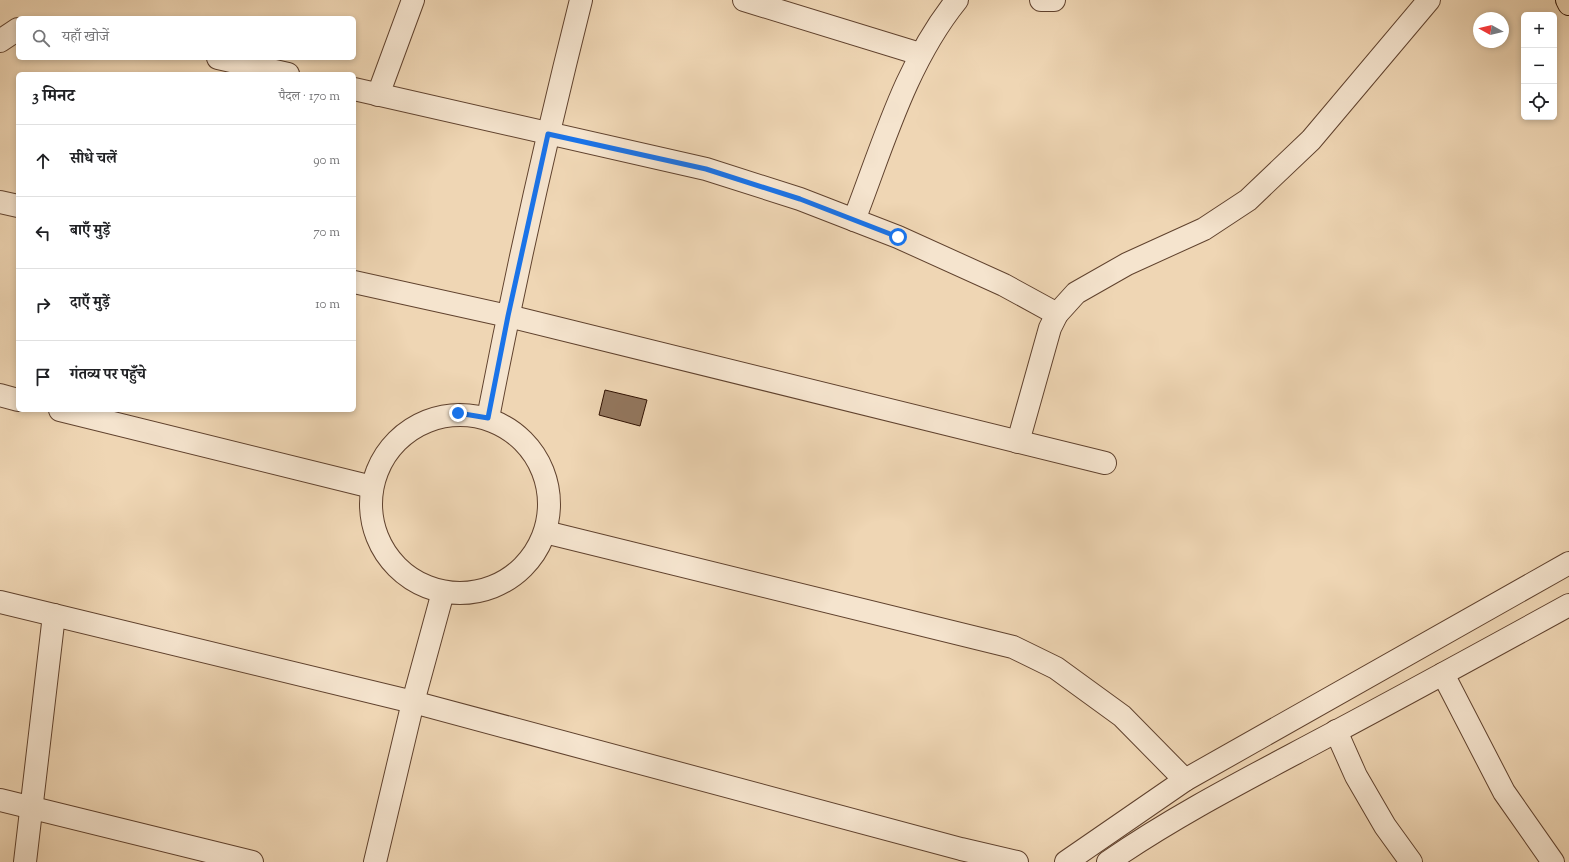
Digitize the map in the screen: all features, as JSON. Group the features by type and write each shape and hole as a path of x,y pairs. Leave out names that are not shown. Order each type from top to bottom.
{"main road":[{"path":"1567,0 1569,4"}],"street":[{"path":"378,95 413,0"},
{"path":"488,418 508,316 548,134 581,0"},
{"path":"744,0 920,54"},
{"path":"854,220 894,116 920,54 957,0"},
{"path":"1041,0 1054,0"},
{"path":"1018,442 1042,351 1050,328 1057,314 1076,293 1127,264 1204,229 1248,200 1311,140 1429,0"},
{"path":"0,41 16,30"},
{"path":"227,60 279,72"},
{"path":"356,90 706,169 800,199 898,237 1004,285 1057,314"},
{"path":"0,202 16,206"},
{"path":"356,282 508,316 1105,464"},
{"path":"0,395 16,399"},
{"path":"68,412 372,487"},
{"path":"458,413 488,418 513,431 533,451 545,476 550,504 545,532 533,555 516,574 494,587 469,593 443,592 416,582 394,565 379,542 371,515 372,487 383,458 402,435 429,419 458,413"},
{"path":"545,532 1013,647 1056,668 1122,716 1185,780"},
{"path":"1066,862 1185,780 1569,563"},
{"path":"375,862 413,702 443,592"},
{"path":"0,602 413,702 961,849 1017,862"},
{"path":"1108,862 1204,802 1569,605"},
{"path":"25,862 54,615"},
{"path":"1443,674 1504,792 1553,862"},
{"path":"1336,731 1359,782 1385,826 1411,862"},
{"path":"0,800 252,862"}],"building":[{"path":"605,390 647,400 640,426 599,415"}],"route":[{"path":"458,413 488,418 508,316 548,134 706,169 800,199 898,237"}]}
